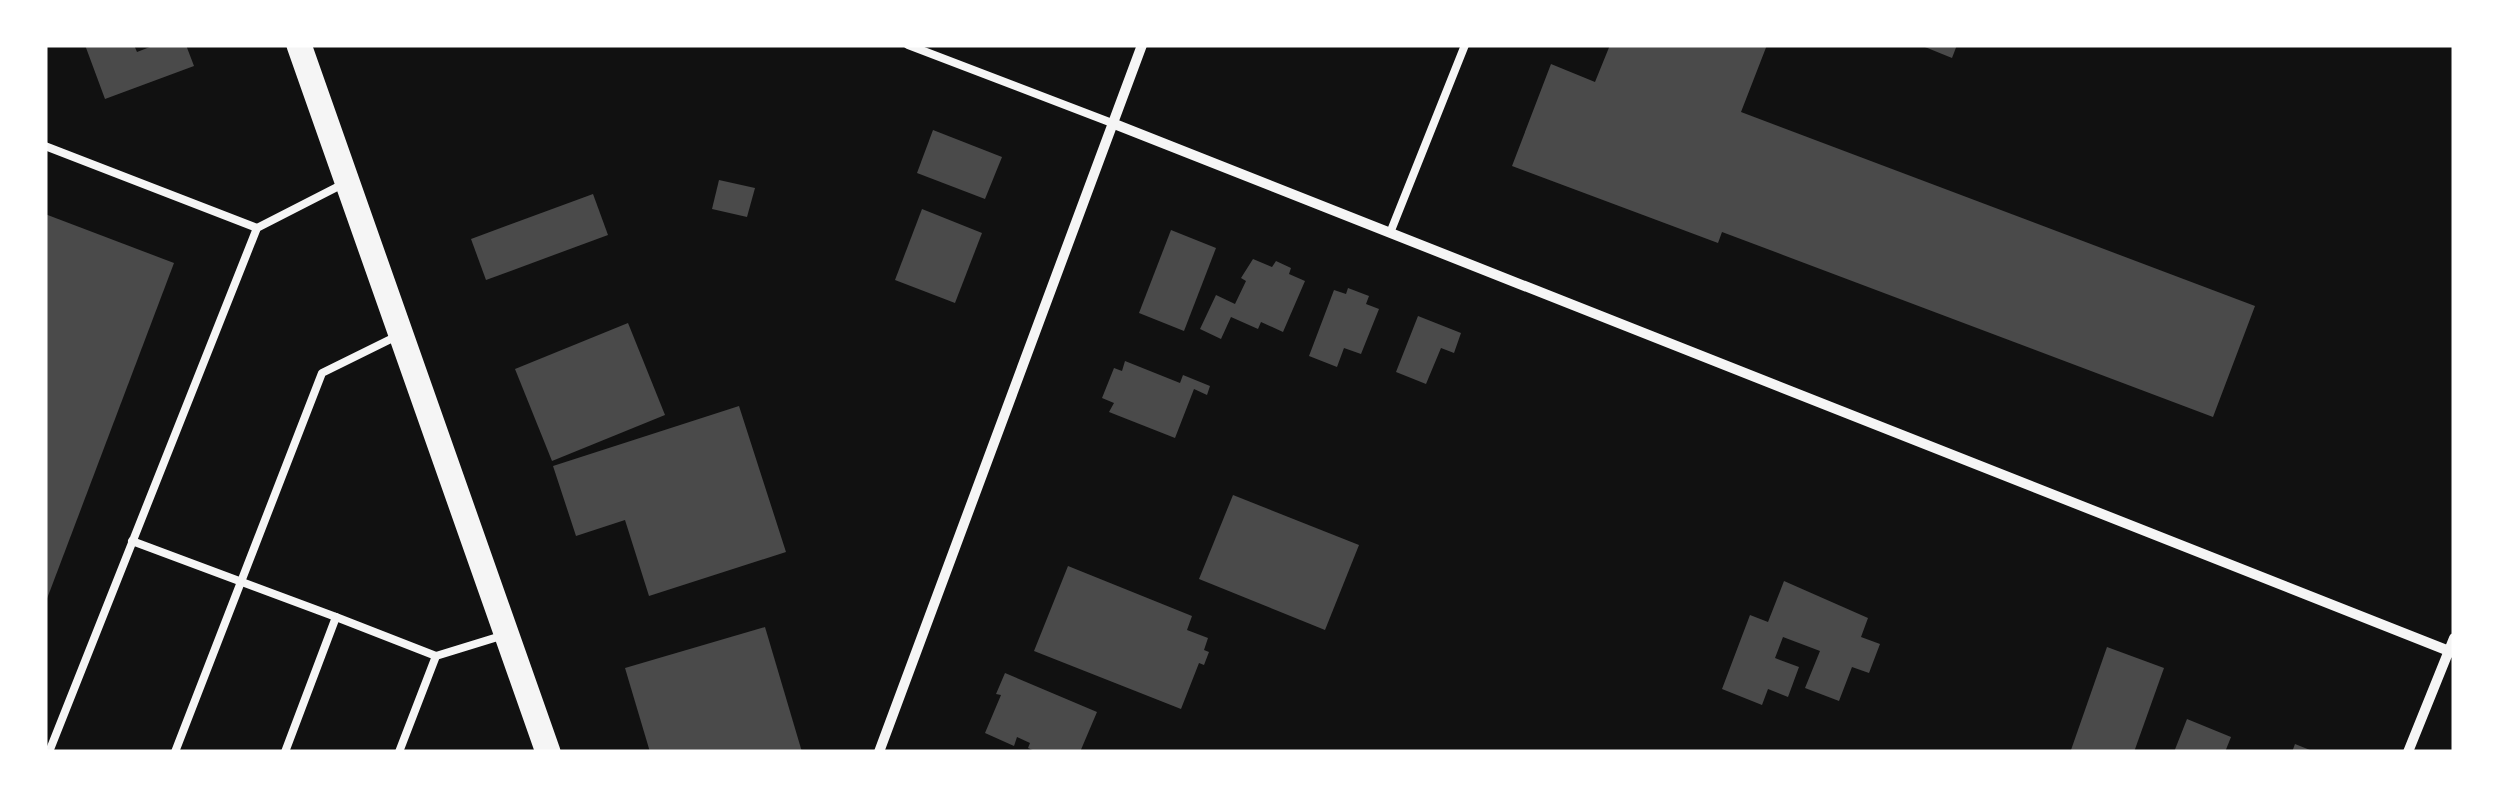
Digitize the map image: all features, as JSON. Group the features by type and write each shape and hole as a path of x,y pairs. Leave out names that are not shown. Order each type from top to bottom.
{"main road":[{"path":"299,45 548,752"}],"street":[{"path":"879,752 1142,45"},
{"path":"1112,123 2451,652"},
{"path":"2408,752 2454,638"}],"lane":[{"path":"908,45 1112,123"},
{"path":"1390,233 1465,45"},
{"path":"45,146 256,228"},
{"path":"49,752 256,228 347,182"},
{"path":"175,752 322,373 403,333"},
{"path":"132,541 436,656 507,634"},
{"path":"285,752 336,618"},
{"path":"399,752 436,656"}],"building":[{"path":"85,45 134,45 137,52 155,45 186,45 194,66 105,99"},
{"path":"1610,45 1767,45 1741,112 2255,306 2213,417 1722,232 1718,243 1512,166 1551,64 1595,82"},
{"path":"1920,45 1957,45 1952,58"},
{"path":"933,130 1002,157 985,199 917,173"},
{"path":"719,180 755,188 747,217 712,209"},
{"path":"593,194 608,235 486,280 471,239"},
{"path":"922,209 982,233 955,303 895,280"},
{"path":"45,214 174,263 45,604"},
{"path":"1171,230 1216,248 1184,331 1139,313"},
{"path":"1253,259 1272,267 1276,261 1291,268 1289,274 1305,281 1283,332 1261,322 1258,329 1231,317 1221,339 1200,329 1216,295 1235,304 1246,281 1241,278"},
{"path":"1348,288 1369,296 1366,304 1379,309 1361,354 1344,348 1337,367 1309,356 1334,290 1346,294"},
{"path":"1418,316 1461,333 1454,353 1441,348 1426,384 1396,372"},
{"path":"628,323 665,415 552,461 515,369"},
{"path":"1125,361 1180,383 1183,375 1210,386 1207,395 1194,389 1175,438 1109,412 1114,403 1102,398 1114,368 1122,371"},
{"path":"739,406 786,552 649,596 625,520 576,536 553,466"},
{"path":"1233,495 1359,545 1325,630 1199,579"},
{"path":"1068,566 1192,616 1187,630 1208,638 1204,650 1209,652 1204,665 1199,663 1181,709 1034,651"},
{"path":"1784,581 1868,618 1861,637 1880,644 1869,673 1852,667 1839,701 1805,688 1820,651 1783,637 1775,658 1799,667 1788,697 1768,689 1762,705 1722,689 1750,615 1768,622"},
{"path":"765,627 802,752 650,752 625,668"},
{"path":"2107,647 2164,668 2134,752 2071,750"},
{"path":"1005,673 1097,712 1080,752 1037,752 1017,737 1014,746 985,733 1001,695 996,694"},
{"path":"2187,719 2231,737 2225,752 2174,752"},
{"path":"2295,744 2315,752 2292,752"}]}
